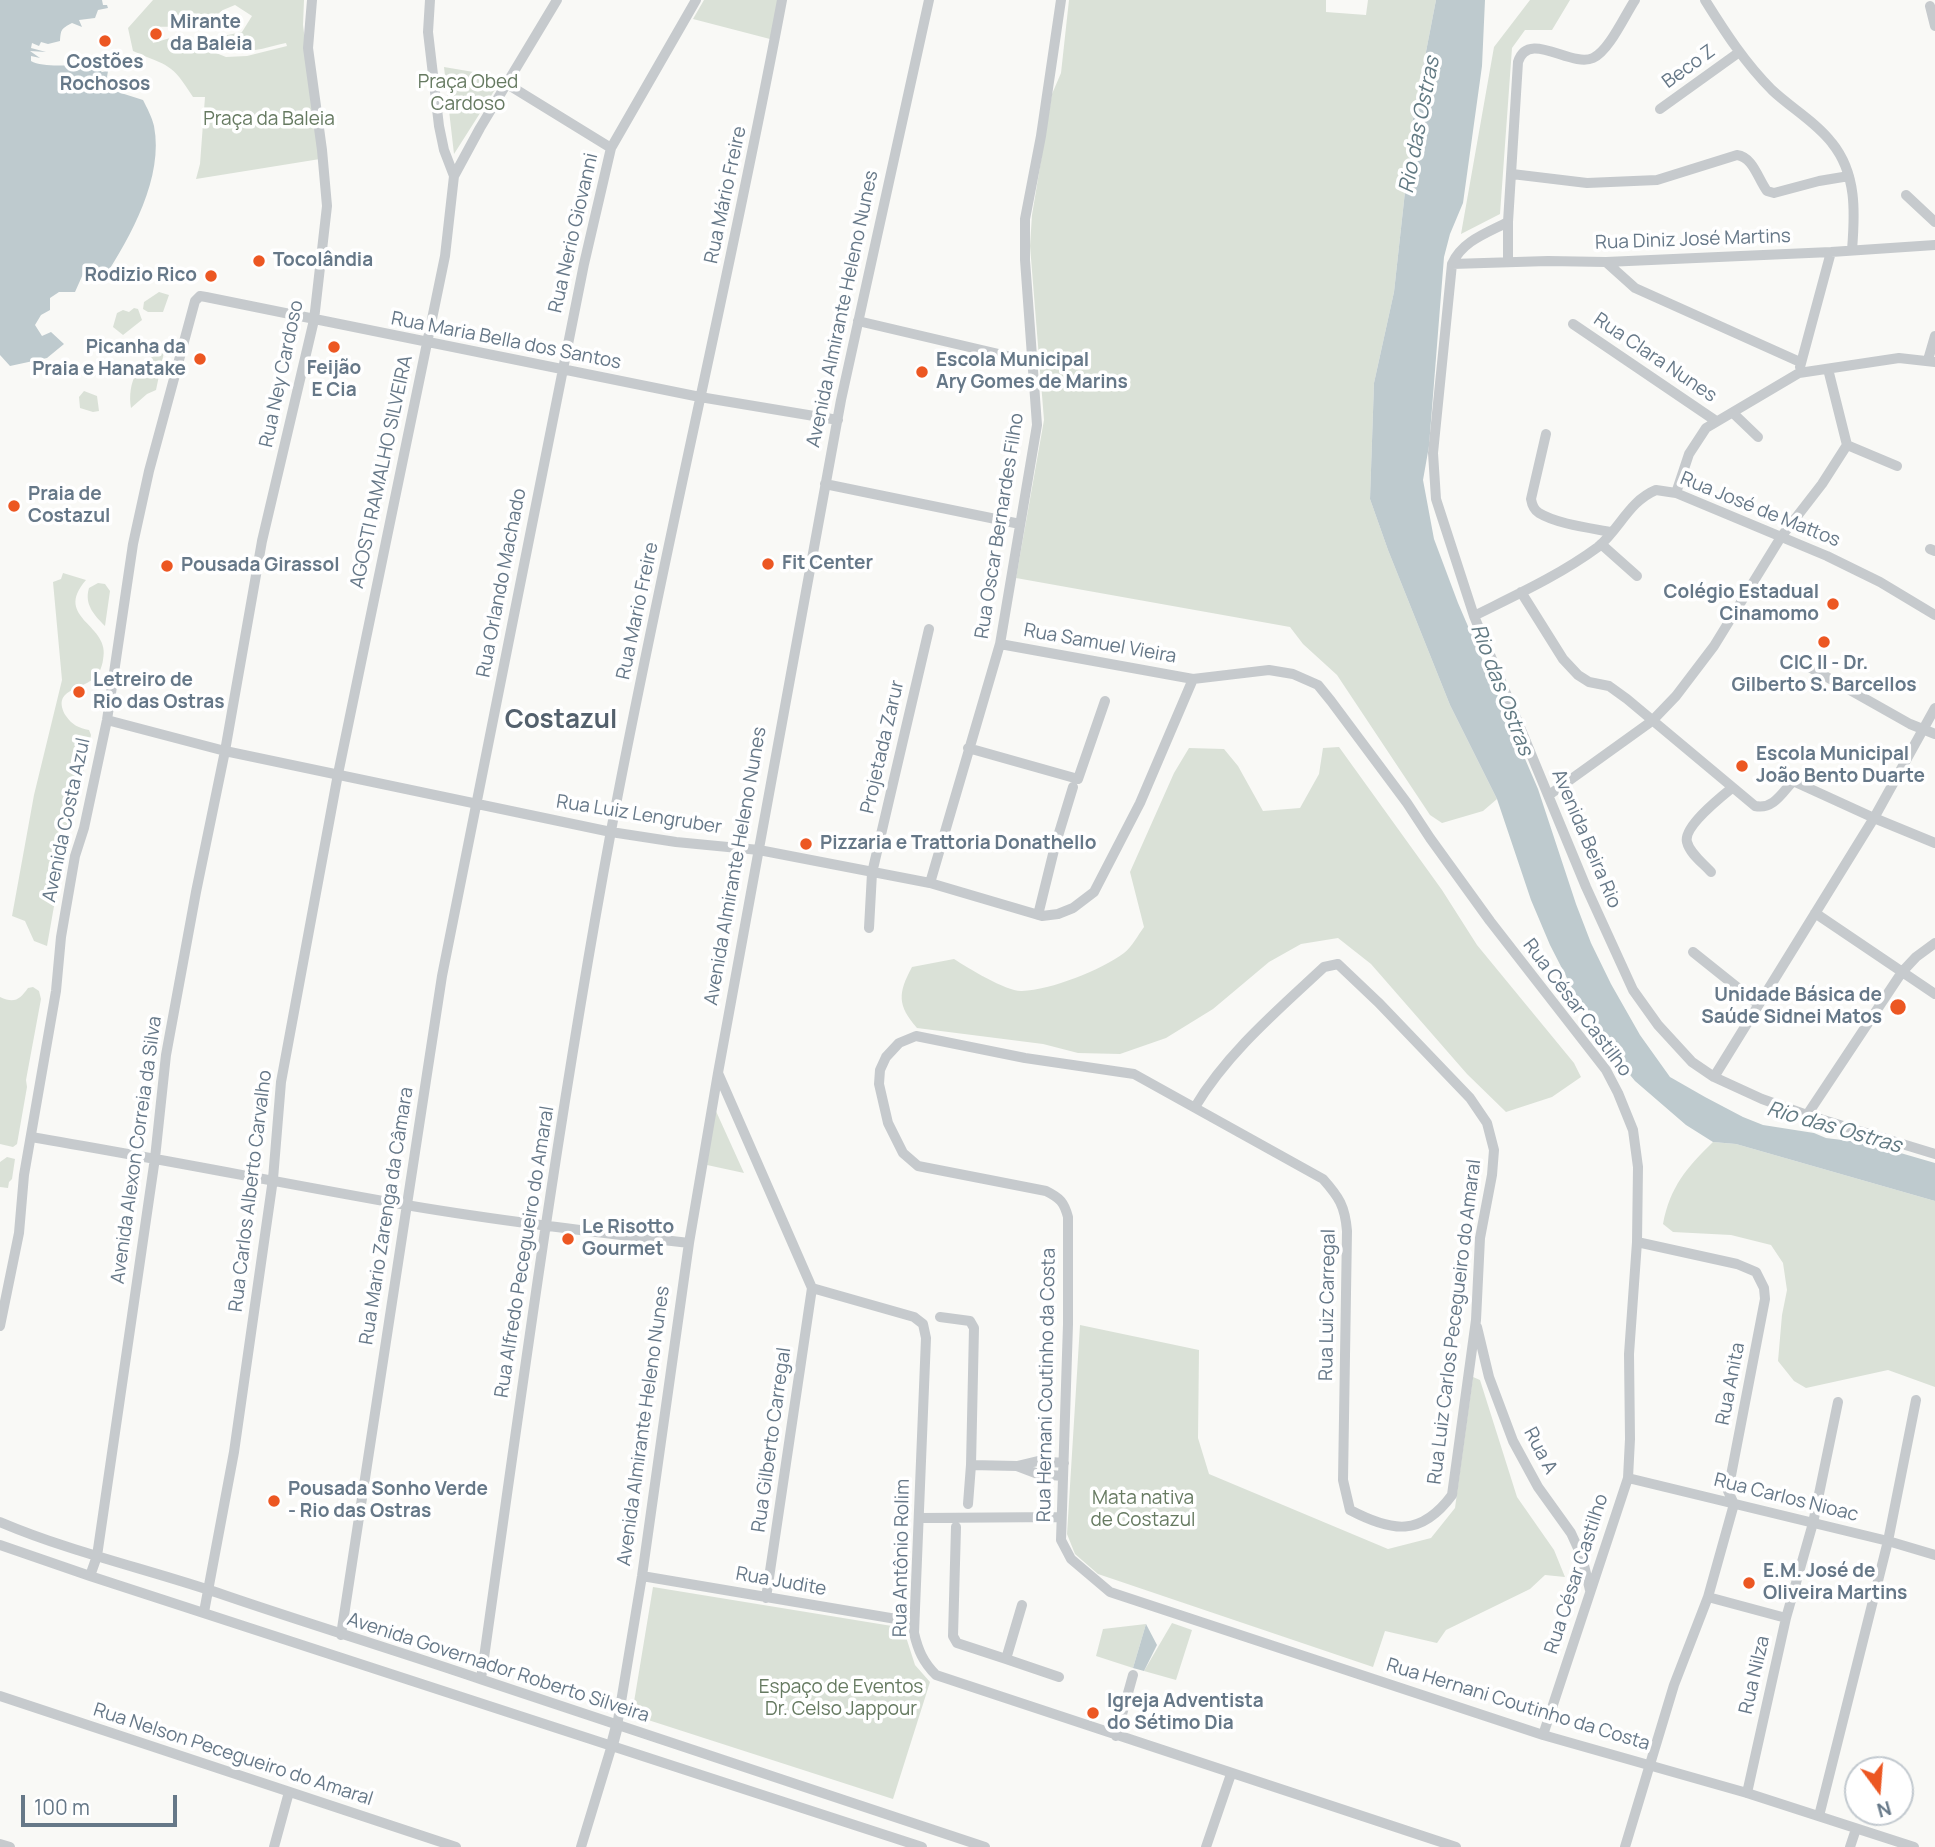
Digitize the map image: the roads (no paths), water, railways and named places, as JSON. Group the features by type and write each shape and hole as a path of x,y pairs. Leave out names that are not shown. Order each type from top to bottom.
{"street":[{"name":"Rua Ney Cardoso","path":"225,751 262,541 314,320 327,206 323,150 308,48 312,0"},
{"path":"430,0 428,32 439,126 444,150 454,176"},
{"path":"454,176 557,0"},
{"name":"Rua Nerio Giovanni","path":"562,370 611,148 696,0"},
{"name":"Rua Mário Freire","path":"700,397 754,148 782,0"},
{"name":"Avenida Almirante Heleno Nunes","path":"612,1745 642,1576 690,1243 718,1073 825,484 929,0"},
{"name":"Rua Oscar Bernardes Filho","path":"930,883 1000,644 1037,425 1025,260 1025,219 1041,136 1061,0"},
{"path":"1508,262 1518,62 1521,54 1526,50 1539,48 1574,59 1587,60 1596,57 1635,0"},
{"path":"1705,0 1738,52 1773,90 1832,143 1842,158 1849,176 1855,209 1852,250"},
{"path":"1920,0 1933,8 1935,26"},
{"name":"Beco Z","path":"1660,110 1738,52"},
{"path":"507,84 611,148"},
{"path":"1512,174 1587,183 1657,180 1737,155 1748,160 1767,191 1774,193 1849,176"},
{"name":"AGOSTI RAMALHO SILVEIRA","path":"338,774 445,256 454,176"},
{"path":"1906,195 1935,222"},
{"path":"1452,264 1464,247 1508,222"},
{"name":"Rua Diniz José Martins","path":"1452,264 1606,262 1831,253 1935,245"},
{"path":"1676,492 1689,454 1706,428 1733,413 1800,367 1831,253"},
{"path":"1606,262 1635,288 1800,367 1828,369 1888,359 1931,361 1935,336"},
{"name":"Avenida Beira Rio","path":"1452,264 1433,453 1436,499 1449,546 1474,616 1586,887 1633,990 1658,1025 1692,1062 1714,1077 1762,1099 1807,1115 1935,1154"},
{"name":"Rua Maria Bella dos Santos","path":"188,324 191,306 200,296 562,370 838,421"},
{"path":"858,321 1033,362"},
{"name":"Avenida Costa Azul","path":"0,1326 19,1233 31,1137 75,856 84,828 107,720 133,544 149,471 184,348 188,324"},
{"name":"Rua Clara Nunes","path":"1573,324 1716,421"},
{"path":"1549,795 1653,722 1676,696 1714,646 1781,537 1822,484 1847,445 1828,369"},
{"name":"Rua Orlando Machado","path":"476,803 562,370"},
{"name":"Rua Mario Freire","path":"611,832 700,397"},
{"path":"1733,413 1758,438"},
{"path":"1546,434 1531,499 1533,508 1538,513 1555,519 1611,532"},
{"path":"1847,445 1897,466"},
{"path":"825,484 1020,524"},
{"name":"Rua José de Mattos","path":"1474,616 1577,561 1601,544 1635,504 1656,490 1676,492 1781,537 1880,582 1935,615"},
{"path":"1601,544 1637,576"},
{"path":"1521,592 1563,659 1578,675 1589,682 1609,686 1755,806 1771,805 1793,781 1935,843"},
{"name":"Projetada Zarur","path":"869,928 872,873 929,629"},
{"name":"Rua Samuel Vieira","path":"1000,644 1193,679"},
{"path":"1809,667 1923,731 1935,734"},
{"name":"Rua César Castilho","path":"1193,679 1269,670 1293,674 1318,685 1407,803 1490,921 1606,1070 1633,1130 1638,1167 1637,1242 1629,1354 1628,1478 1543,1735"},
{"name":"Rua Luiz Lengruber","path":"107,720 225,751 611,832 759,850 930,883 1038,915 1058,914 1073,908 1094,892 1140,803 1193,679"},
{"path":"968,748 1078,779 1105,701"},
{"path":"1714,1077 1874,818 1935,708"},
{"name":"Avenida Alexon Correia da Silva","path":"90,1576 97,1556 155,1158 166,1055 195,892 225,751"},
{"name":"Rua Carlos Alberto Carvalho","path":"204,1612 234,1452 273,1179 281,1082 338,774"},
{"path":"1038,915 1073,787"},
{"path":"1711,872 1687,843 1687,836 1698,820 1732,788"},
{"name":"Rua Mario Zarenga da Câmara","path":"341,1635 442,976 476,803"},
{"name":"Rua Alfredo Pecegueiro do Amaral","path":"481,1679 545,1226 611,832"},
{"path":"1815,913 1935,994"},
{"path":"1807,1115 1902,972 1935,943"},
{"path":"1693,952 1758,1004"},
{"name":"Rua Luiz Carlos Pecegueiro do Amaral","path":"1195,1107 1218,1073 1270,1018 1324,967 1338,964 1461,1089 1487,1123 1493,1150 1492,1175 1480,1238 1476,1320 1452,1495 1436,1516 1406,1526 1390,1527 1350,1510"},
{"name":"Rua Hernani Coutinho da Costa","path":"1224,1123 1134,1073 1026,1058 916,1036 899,1043 886,1057 880,1070 879,1084 888,1123 903,1153 918,1166 1046,1191 1060,1198 1065,1206 1068,1217 1068,1324 1061,1540 1071,1559 1110,1592 1543,1735 1747,1793 1914,1847"},
{"path":"718,1073 812,1288"},
{"name":"Rua Luiz Carregal","path":"1224,1123 1323,1179 1339,1197 1346,1214 1343,1480 1350,1510"},
{"path":"31,1137 406,1205 545,1226 690,1243"},
{"name":"Rua Anita","path":"1625,1847 1674,1685 1708,1597 1734,1504 1728,1491 1765,1299 1764,1288 1756,1272 1737,1264 1637,1242"},
{"name":"Rua Antônio Rolim","path":"812,1288 914,1317 923,1324 926,1338 914,1622 918,1651 936,1675 1456,1847"},
{"name":"Rua Gilberto Carregal","path":"766,1598 812,1288"},
{"path":"940,1317 970,1321 974,1328 968,1504"},
{"name":"Rua A","path":"1476,1320 1489,1377 1513,1441 1538,1487 1571,1533 1582,1557 1590,1590"},
{"path":"1819,1816 1888,1541 1916,1400"},
{"name":"Rua Nilza","path":"1747,1793 1786,1618 1813,1523 1838,1402"},
{"path":"971,1465 1017,1466 1038,1461 1064,1463"},
{"path":"1017,1466 1038,1474 1063,1476"},
{"name":"Rua Carlos Nioac","path":"1628,1478 1888,1541 1935,1555"},
{"path":"920,1518 1061,1517"},
{"name":"Avenida Governador Roberto Silveira","path":"0,1522 985,1847"},
{"path":"956,1527 953,1636 957,1643 1059,1677"},
{"name":"Avenida Governador Roberto Silveira","path":"0,1545 922,1847"},
{"name":"Rua Judite","path":"642,1576 914,1622"},
{"path":"1708,1597 1786,1618"},
{"path":"1006,1659 1022,1605"},
{"path":"1116,1736 1133,1675"},
{"name":"Rua Nelson Pecegueiro do Amaral","path":"0,1696 456,1847"},
{"path":"581,1847 612,1745"},
{"path":"1206,1847 1231,1774"},
{"path":"274,1847 289,1792"},
{"path":"1850,1847 1856,1829"},
{"path":"0,1844 10,1847"}],"water":[{"path":"0,0 102,0 103,5 108,8 98,10 95,18 79,20 82,27 72,23 66,27 61,32 60,41 48,44 41,42 39,46 32,43 31,48 46,52 30,51 40,58 31,56 31,61 44,65 68,65 70,68 96,67 102,72 108,71 107,77 121,93 143,100 153,123 156,145 150,185 143,205 125,244 104,278 83,274 75,292 59,292 50,298 50,310 41,315 35,325 42,336 51,332 64,344 47,358 10,366 0,355"},
{"name":"Rio das Ostras","path":"1436,0 1485,0 1482,66 1463,203 1444,257 1429,446 1423,480 1434,539 1458,603 1538,789 1591,943 1640,1035 1670,1077 1763,1125 1866,1143 1935,1163 1935,1201 1736,1144 1713,1142 1686,1125 1635,1081 1612,1053 1572,988 1531,900 1497,799 1450,705 1370,499 1374,383 1394,292 1413,119"},
{"path":"1146,1624 1157,1645 1144,1671 1133,1668"}],"place":[{"name":"Mirante da Baleia","path":"156,34"},
{"name":"Costões Rochosos","path":"105,41"},
{"name":"Tocolândia","path":"259,261"},
{"name":"Rodizio Rico","path":"211,276"},
{"name":"Feijão E Cia","path":"334,347"},
{"name":"Picanha da Praia e Hanatake","path":"200,359"},
{"name":"Escola Municipal Ary Gomes de Marins","path":"922,372"},
{"name":"Praia de Costazul","path":"14,506"},
{"name":"Fit Center","path":"768,564"},
{"name":"Pousada Girassol","path":"167,566"},
{"name":"Colégio Estadual Cinamomo","path":"1833,604"},
{"name":"CIC II - Dr. Gilberto S. Barcellos","path":"1824,642"},
{"name":"Letreiro de Rio das Ostras","path":"79,692"},
{"name":"Escola Municipal João Bento Duarte","path":"1742,766"},
{"name":"Pizzaria e Trattoria Donathello","path":"806,844"},
{"name":"Unidade Básica de Saúde Sidnei Matos","path":"1898,1007"},
{"name":"Le Risotto Gourmet","path":"568,1239"},
{"name":"Pousada Sonho Verde - Rio das Ostras","path":"274,1501"},
{"name":"E.M. José de Oliveira Martins","path":"1749,1583"},
{"name":"Igreja Adventista do Sétimo Dia","path":"1093,1713"}],"district":[{"name":"Costazul","path":"561,721"}],"park label":[{"name":"Praça Obed Cardoso","path":"468,94"},
{"name":"Praça da Baleia","path":"269,120"},
{"name":"Mata nativa de Costazul","path":"1143,1510"},
{"name":"Espaço de Eventos Dr. Celso Jappour","path":"841,1699"}]}
